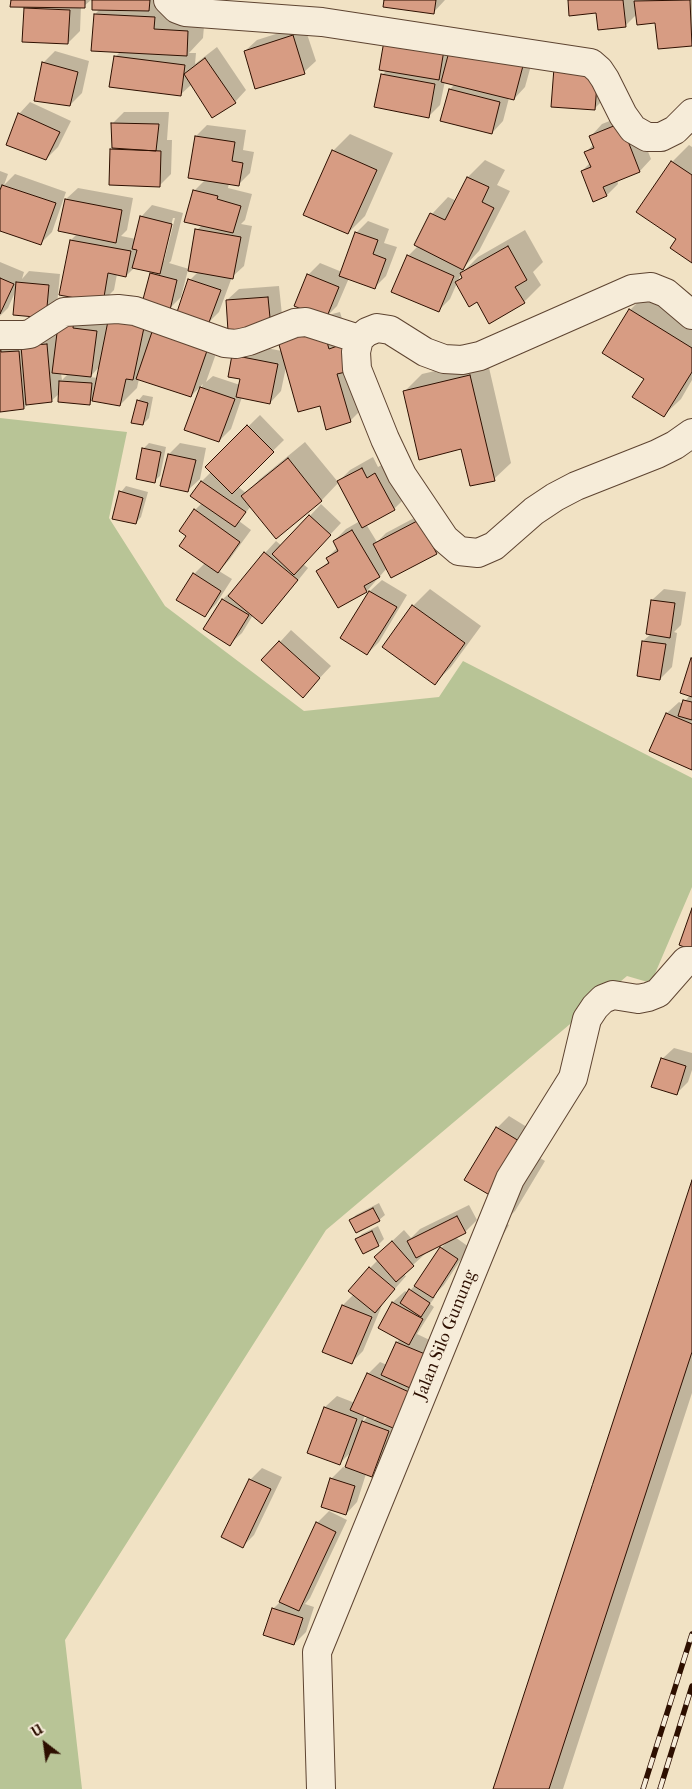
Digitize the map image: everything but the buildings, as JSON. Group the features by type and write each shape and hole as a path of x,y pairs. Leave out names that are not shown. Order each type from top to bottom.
{"street":[{"path":"168,0 177,9 185,12 322,11 591,63 605,79 633,129 647,137 661,137 675,130 692,112"},
{"path":"692,315 666,293 651,287 632,289 480,356 462,360 444,359 425,352 390,330 377,328 367,332 359,339 356,352 357,369 385,439 402,475 445,540 459,551 478,553 494,546 534,511 555,497 576,486 657,454 675,445 692,433"},
{"path":"0,335 30,334 64,312 118,309 135,311 225,344 249,341 295,323 306,322 359,339"},
{"name":"Jalan Silo Gunung","path":"321,1789 317,1652 510,1179 573,1078 588,1019 595,1007 603,999 613,996 638,999 658,993 686,961 692,961"}],"green space":[{"path":"0,418 127,432 109,518 165,606 304,711 439,697 463,661 692,778 692,887 651,983 627,976 326,1230 65,1640 82,1789 0,1789"}],"railway":[{"path":"643,1789 692,1634"},
{"path":"660,1789 692,1686"}]}
